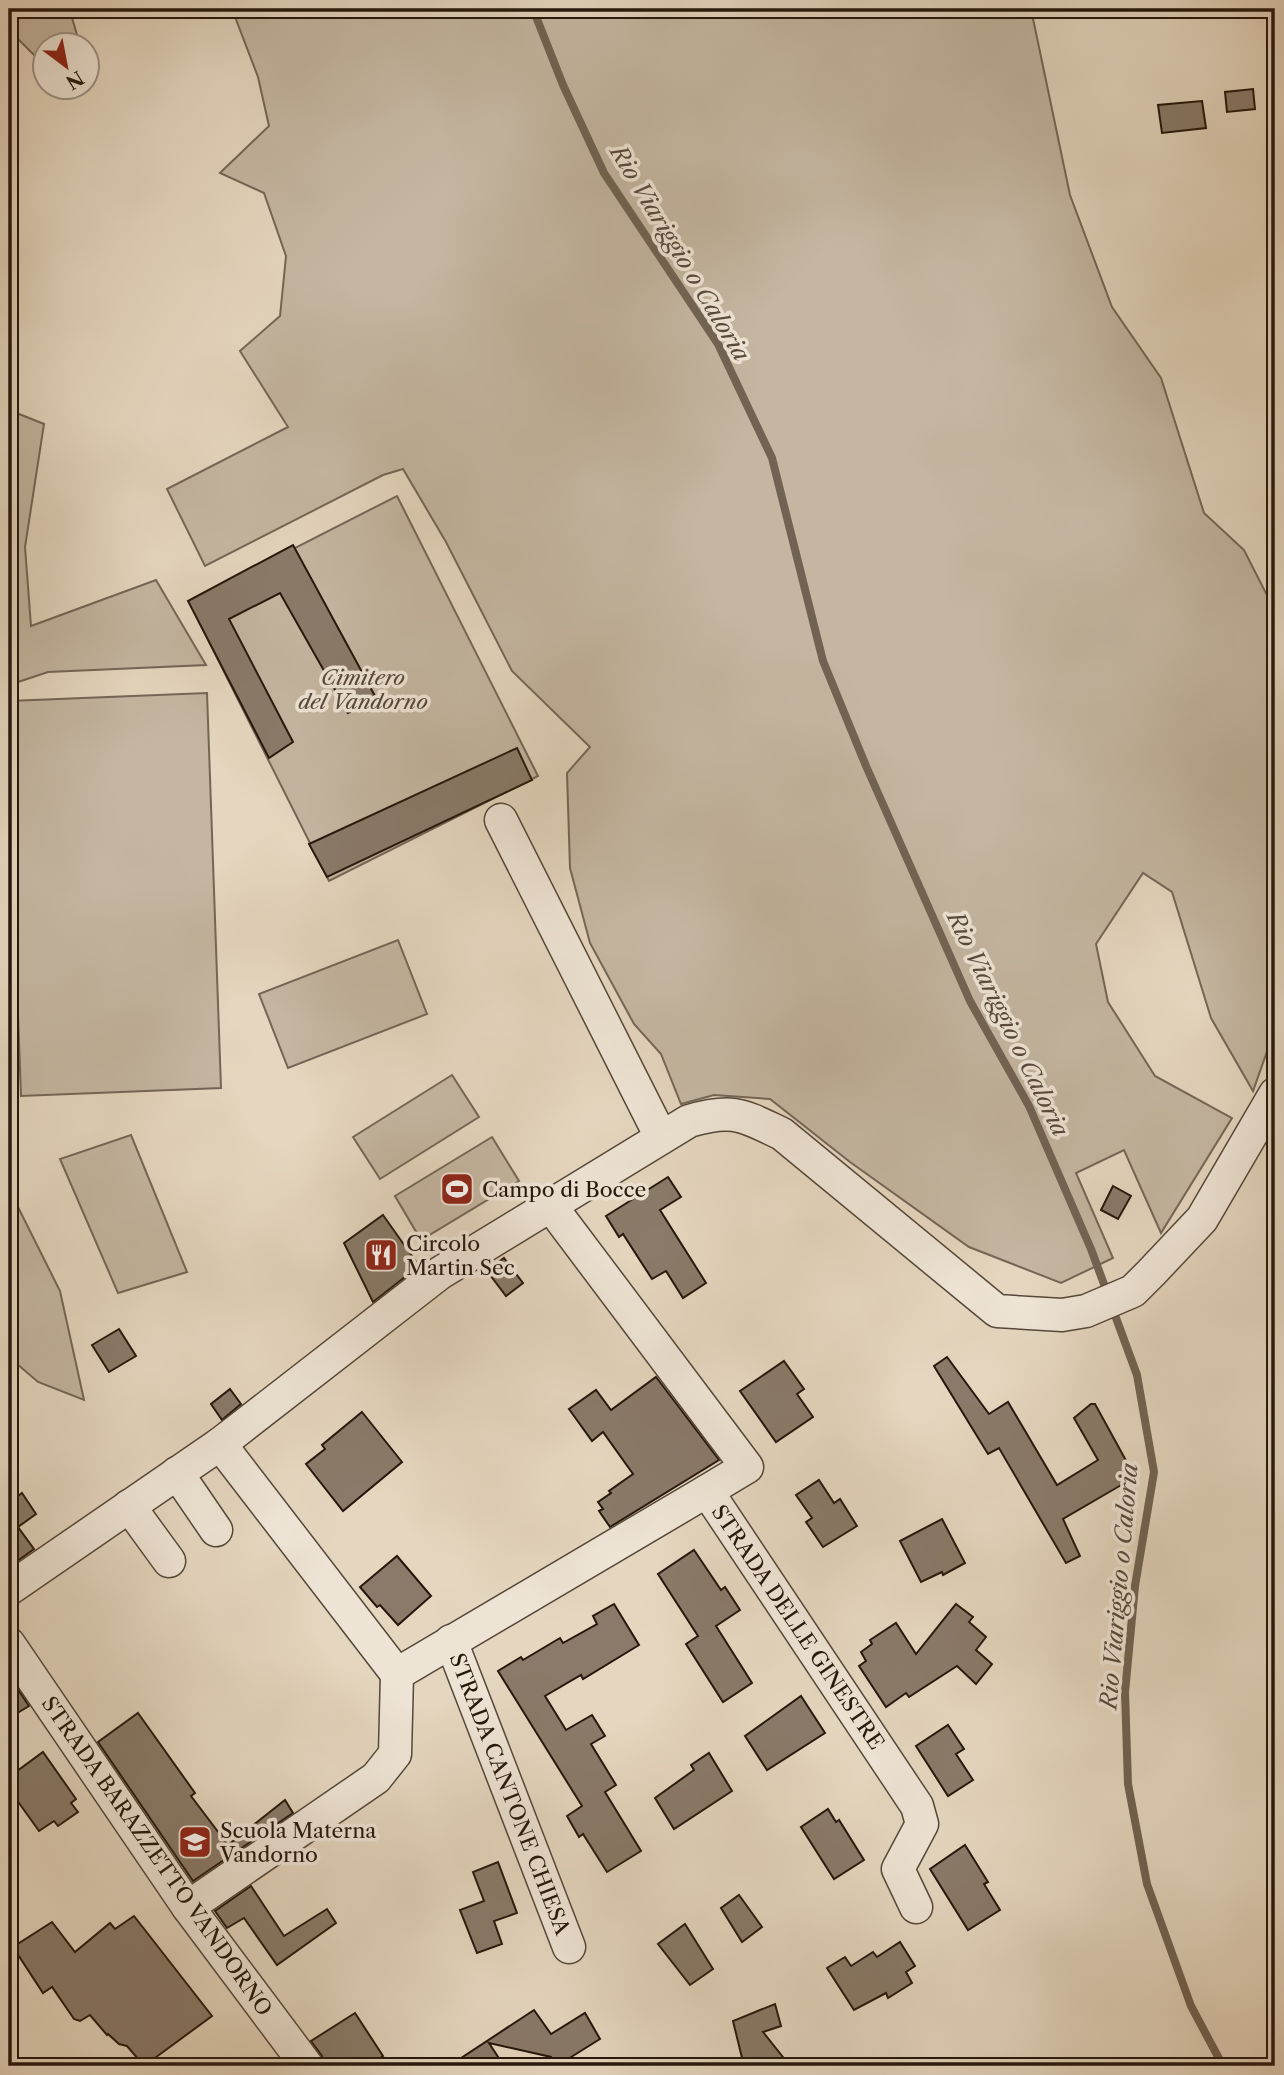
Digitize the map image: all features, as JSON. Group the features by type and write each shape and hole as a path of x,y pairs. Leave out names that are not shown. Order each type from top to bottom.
{"street":[{"path":"501,820 661,1137"},
{"path":"9,1589 220,1444 440,1273 689,1121 715,1113 744,1116 782,1134 997,1311 1062,1315 1086,1311 1133,1292 1202,1219 1275,1094"},
{"name":"STRADA DELLE GINESTRE","path":"550,1205 747,1467 707,1491 917,1806 922,1824 898,1869 916,1907"},
{"path":"188,1907 376,1778 394,1755 397,1674 220,1444"},
{"path":"177,1473 216,1530"},
{"name":"STRADA CANTONE CHIESA","path":"397,1674 707,1491"},
{"path":"129,1506 169,1561"},
{"name":"STRADA CANTONE CHIESA","path":"451,1642 569,1947"},
{"name":"STRADA BARAZZETTO VANDORNO","path":"9,1644 188,1907 307,2066"}],"green space":[{"path":"9,9 74,9 70,11 76,32 32,32 32,53 15,36 9,35"},
{"path":"232,9 1031,9 1070,195 1112,307 1161,378 1204,513 1244,550 1275,611 1275,1029 1253,1091 1211,1018 1172,892 1143,873 1096,944 1108,1002 1155,1076 1232,1118 1161,1233 1124,1150 1076,1173 1113,1258 1061,1283 969,1247 850,1162 770,1099 714,1095 681,1104 661,1054 634,1024 590,943 570,868 567,773 590,747 512,671 446,542 403,469 383,475 205,566 167,489 288,427 240,351 280,316 286,256 264,193 220,173 269,126 258,77"},
{"path":"9,410 44,424 25,547 31,626 156,580 206,665 48,672 9,685"},
{"name":"Cimitero del Vandorno","path":"397,496 538,776 329,881 189,602"},
{"path":"207,693 221,1088 21,1096 9,771 9,701"},
{"path":"398,940 427,1014 288,1068 259,994"},
{"name":"Campo di Bocce","path":"452,1075 479,1117 380,1179 353,1137"},
{"path":"131,1135 187,1272 118,1293 60,1159"},
{"name":"Campo di Bocce","path":"492,1137 519,1181 421,1240 395,1196"},
{"path":"9,1189 60,1291 84,1400 38,1382 9,1357"}],"building":[{"path":"1253,89 1255,109 1227,112 1225,92"},
{"path":"1202,101 1206,128 1162,133 1158,105"},
{"path":"293,545 375,696 348,713 280,593 229,619 293,742 269,758 188,601"},
{"path":"517,748 532,780 327,877 309,844"},
{"path":"668,1177 681,1197 660,1210 706,1283 683,1298 666,1271 652,1279 623,1234 619,1237 606,1216"},
{"path":"1113,1186 1131,1196 1118,1219 1101,1210"},
{"name":"Circolo Martin Sec","path":"383,1215 419,1266 373,1302 344,1243"},
{"path":"504,1258 523,1283 506,1296 487,1271"},
{"path":"119,1329 136,1356 109,1372 92,1345"},
{"path":"947,1357 989,1414 1008,1402 1057,1485 1098,1460 1074,1418 1091,1404 1095,1404 1135,1477 1063,1519 1080,1556 1066,1563 999,1448 988,1454 934,1366"},
{"path":"784,1361 804,1389 797,1394 813,1417 776,1442 740,1391"},
{"path":"656,1377 719,1460 610,1527 599,1511 603,1509 598,1502 633,1474 603,1432 592,1441 569,1409 596,1390 611,1410"},
{"path":"230,1389 241,1404 222,1420 211,1404"},
{"path":"362,1412 402,1462 343,1511 306,1464 325,1449 322,1445"},
{"path":"819,1480 834,1503 840,1499 857,1526 823,1547 806,1522 812,1518 796,1495"},
{"path":"22,1493 36,1514 18,1527 34,1549 9,1567 9,1503"},
{"path":"942,1519 965,1563 943,1575 942,1572 921,1582 900,1541"},
{"path":"694,1550 721,1590 725,1587 740,1610 716,1626 752,1683 723,1702 686,1644 698,1636 658,1574"},
{"path":"397,1556 431,1596 398,1625 380,1605 377,1607 360,1587"},
{"path":"614,1604 639,1645 583,1679 581,1675 545,1696 566,1730 592,1715 605,1736 591,1744 616,1785 605,1792 641,1851 607,1872 583,1834 579,1837 567,1816 582,1806 498,1671 560,1638 563,1643 597,1624 593,1616"},
{"path":"956,1604 973,1617 969,1622 986,1637 976,1650 992,1664 976,1684 957,1666 909,1697 906,1693 886,1707 859,1666 866,1661 861,1652 872,1644 870,1640 896,1623 916,1654"},
{"path":"9,1676 29,1706 9,1718"},
{"path":"801,1696 825,1733 767,1770 745,1736"},
{"path":"138,1713 195,1793 191,1796 228,1845 285,1800 293,1813 193,1881 98,1742"},
{"path":"948,1725 964,1749 956,1754 973,1780 948,1796 916,1746"},
{"path":"43,1752 76,1799 71,1803 78,1812 58,1826 54,1821 39,1831 9,1789 9,1777"},
{"path":"709,1753 732,1791 674,1829 655,1798 694,1770 691,1765"},
{"path":"828,1809 836,1822 839,1820 864,1860 834,1879 801,1827"},
{"path":"965,1845 988,1882 984,1884 1000,1910 968,1930 930,1869"},
{"path":"498,1862 517,1913 494,1921 502,1944 477,1953 460,1910 484,1901 473,1872"},
{"path":"251,1886 284,1936 327,1909 336,1923 277,1965 244,1918 227,1928 215,1911"},
{"path":"739,1895 762,1927 742,1942 721,1908"},
{"path":"134,1916 212,2016 144,2066 127,2046 119,2044 107,2035 90,2015 80,2021 74,2019 52,1987 43,1993 13,1947 52,1922 75,1952 110,1923 115,1929"},
{"path":"685,1924 713,1969 690,1985 658,1944"},
{"path":"900,1942 915,1966 906,1972 912,1983 888,1998 886,1993 854,2010 827,1968 845,1957 851,1966 873,1952 877,1957"},
{"path":"775,2004 781,2026 763,2032 790,2066 744,2066 733,2021"},
{"path":"534,2010 551,2034 585,2013 600,2039 568,2059 570,2062 565,2061 556,2066 551,2057 489,2043 504,2066 449,2066"},
{"path":"355,2013 383,2056 368,2066 325,2066 322,2056 311,2041"}],"waterway":[{"name":"Rio Viariggio o Caloria","path":"533,9 563,85 604,173 718,344 772,458 823,661 866,766 970,1001 1029,1106 1108,1295"},
{"name":"Rio Viariggio o Caloria","path":"1112,1307 1137,1375 1154,1472 1135,1586 1125,1692 1128,1784 1147,1884 1191,2006 1223,2066"}],"place":[{"name":"Campo di Bocce","path":"457,1189"},
{"name":"Circolo Martin Sec","path":"381,1255"},
{"name":"Scuola Materna Vandorno","path":"195,1842"}]}
